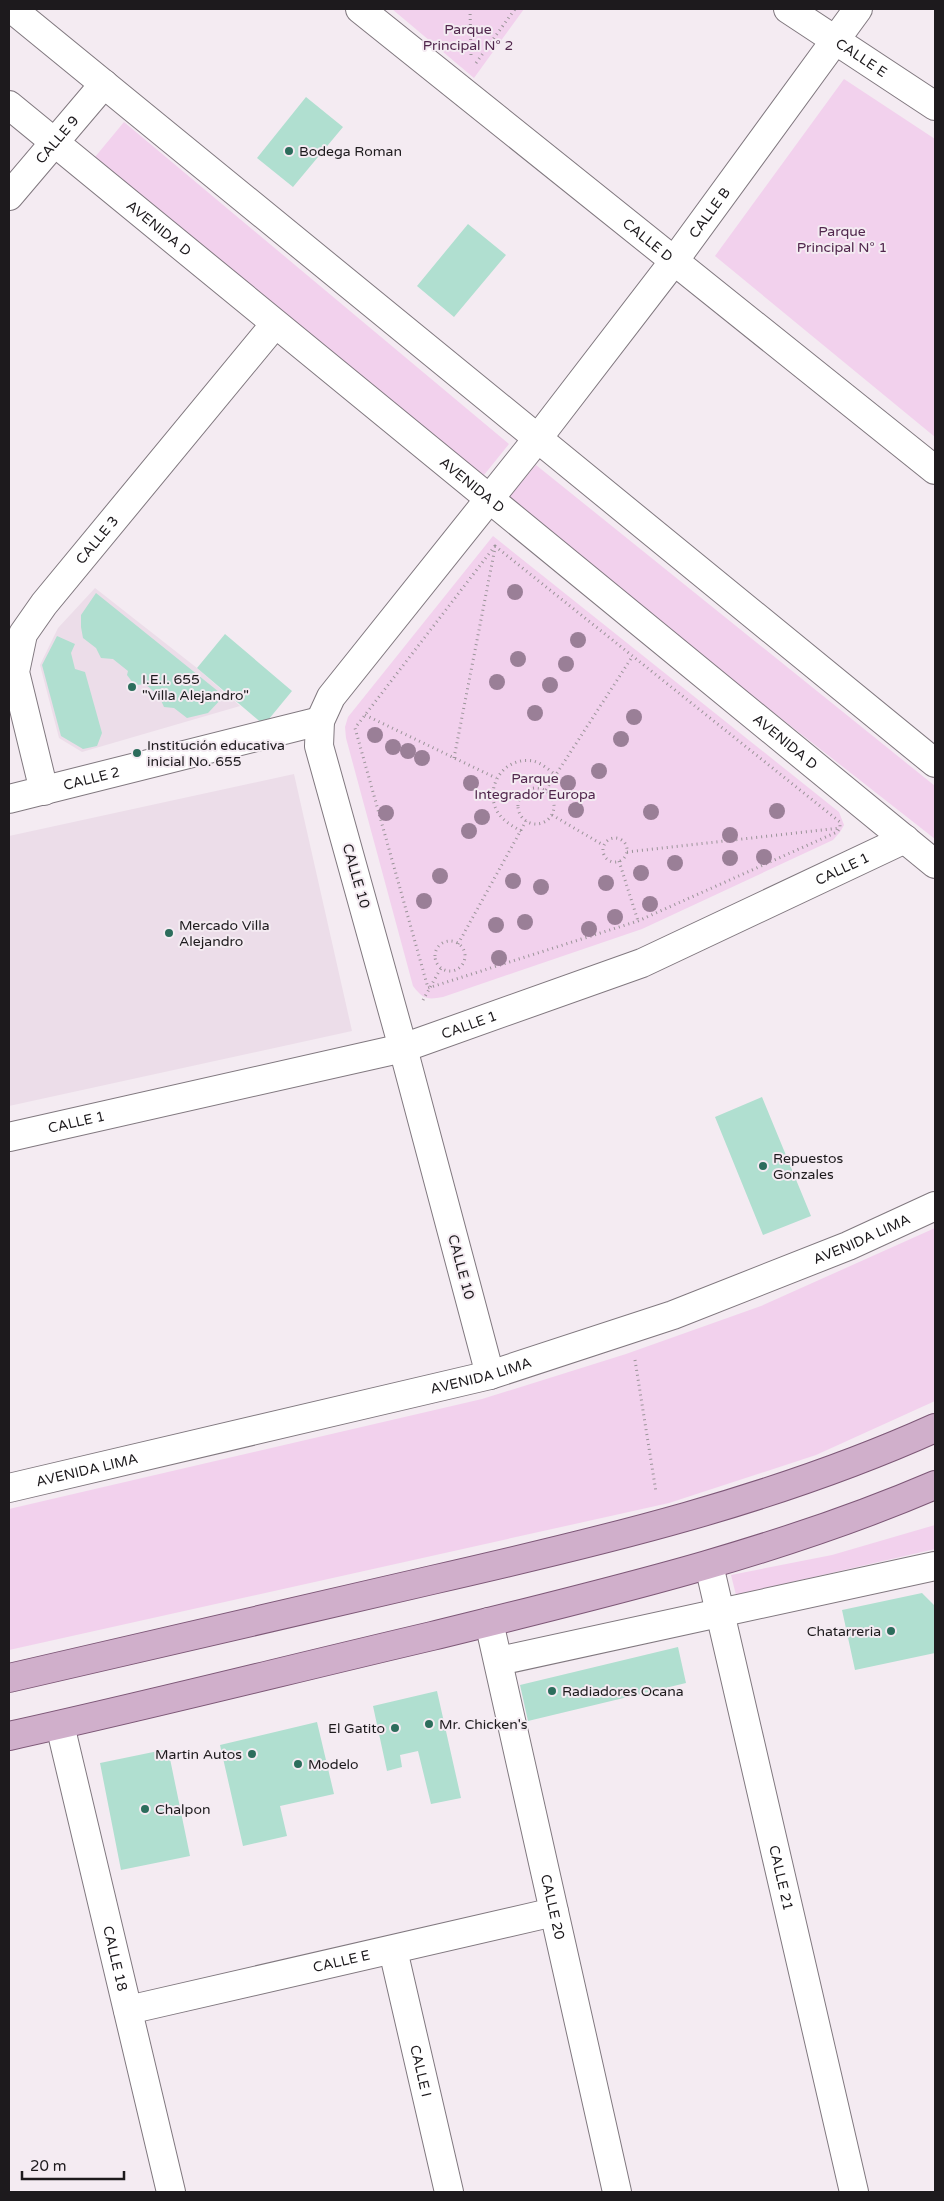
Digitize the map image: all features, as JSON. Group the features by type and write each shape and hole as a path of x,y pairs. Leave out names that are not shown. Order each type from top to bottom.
{"main road":[{"path":"9,1678 555,1552 662,1524 826,1472 935,1428"},
{"path":"9,1736 489,1622 709,1565 848,1520 935,1484"}],"street":[{"path":"12,9 935,763"},
{"name":"CALLE D","path":"360,9 465,79 674,261 935,470"},
{"name":"CALLE E","path":"788,9 935,106"},
{"name":"CALLE B","path":"538,438 674,261 858,9"},
{"name":"CALLE 9","path":"9,196 104,84"},
{"name":"AVENIDA D","path":"9,105 935,864"},
{"name":"CALLE 3","path":"44,791 15,672 23,634 44,604 275,324"},
{"name":"CALLE 10","path":"490,1375 320,746 320,721 331,697 538,438"},
{"name":"CALLE 2","path":"9,799 320,721"},
{"name":"CALLE 1","path":"9,1137 403,1048 642,964 905,839"},
{"name":"AVENIDA LIMA","path":"9,1488 490,1375 673,1315 848,1246 935,1206"},
{"name":"CALLE 21","path":"709,1565 854,2192"},
{"path":"499,1661 935,1566"},
{"name":"CALLE 20","path":"489,1622 618,2192"},
{"name":"CALLE 18","path":"60,1725 171,2192"},
{"name":"CALLE E","path":"128,2010 554,1912"},
{"name":"CALLE I","path":"393,1950 449,2192"}],"path":[{"path":"465,79 470,9"},
{"path":"465,79 515,9"},
{"path":"454,758 495,546 489,499"},
{"path":"495,546 840,822 840,828 837,832 638,921 428,988 355,728 495,546"},
{"path":"546,790 632,657"},
{"path":"365,715 496,778"},
{"path":"521,831 498,814 493,802 493,789 496,778 504,769 523,760 535,761 556,775"},
{"path":"537,787 546,790 552,797 554,806 552,815 545,822 536,824 526,821 520,814 518,805 521,795 528,789 537,787"},
{"path":"552,815 603,845"},
{"path":"458,944 526,821"},
{"path":"627,852 840,828 850,829"},
{"path":"612,837 620,838 626,844 627,852 623,859 611,862 603,853 603,845 612,837"},
{"path":"619,861 638,921"},
{"path":"451,941 458,944 463,950 465,957 462,965 456,970 448,971 441,968 436,962 434,954 437,947 443,942 451,941"},
{"path":"634,1358 662,1524"}],"shaded area":[{"name":"I.E.I. 655 \"Villa Alejandro\"","path":"95,588 197,668 240,706 82,752 59,738 40,665 58,628"},
{"name":"Mercado Villa Alejandro","path":"294,774 352,1031 9,1106 9,836"}],"green space":[{"name":"Parque Principal N° 2","path":"392,9 524,9 474,78"},
{"name":"Parque Principal N° 1","path":"844,79 935,139 935,437 715,256"},
{"path":"124,122 509,444 480,480 95,157"},
{"path":"536,465 935,786 935,839 505,502"},
{"name":"Parque Integrador Europa","path":"493,536 839,812 844,825 833,840 642,929 443,997 426,998 413,986 346,738 345,727 348,717"},
{"path":"935,1228 935,1401 816,1455 669,1503 9,1650 9,1509 482,1399 626,1354 761,1306"},
{"path":"935,1525 935,1549 736,1595 731,1575 832,1555"}],"building":[{"path":"306,97 343,127 293,187 257,158"},
{"path":"468,224 506,255 454,317 417,286"},
{"path":"96,593 224,696 208,713 187,718 174,708 164,707 159,696 145,684 137,685 133,683 127,675 128,671 113,659 101,658 96,648 83,638 81,627 81,615"},
{"path":"225,634 292,691 264,725 197,668"},
{"path":"57,636 75,644 71,653 75,669 85,672 102,733 97,746 83,749 61,736 42,665"},
{"name":"Repuestos Gonzales","path":"762,1097 811,1216 763,1235 715,1117"},
{"name":"Chatarreria","path":"922,1593 935,1606 935,1653 855,1670 842,1610"},
{"path":"678,1647 686,1683 528,1721 520,1685"},
{"name":"Mr. Chicken's","path":"437,1691 461,1798 431,1804 418,1751 400,1755 402,1767 387,1771 373,1706"},
{"path":"317,1722 334,1794 280,1806 287,1836 243,1846 220,1745"},
{"name":"Chalpon","path":"168,1749 190,1856 121,1870 100,1763"}],"place":[{"name":"Bodega Roman","path":"289,151"},
{"name":"I.E.I. 655 \"Villa Alejandro\"","path":"132,687"},
{"name":"Institución educativa inicial No. 655","path":"137,753"},
{"name":"Mercado Villa Alejandro","path":"169,933"},
{"name":"Repuestos Gonzales","path":"763,1166"},
{"name":"Chatarreria","path":"891,1631"},
{"name":"Radiadores Ocana","path":"552,1691"},
{"name":"Mr. Chicken's","path":"429,1724"},
{"name":"El Gatito","path":"395,1728"},
{"name":"Martin Autos","path":"252,1754"},
{"name":"Modelo","path":"298,1764"},
{"name":"Chalpon","path":"145,1809"}]}
